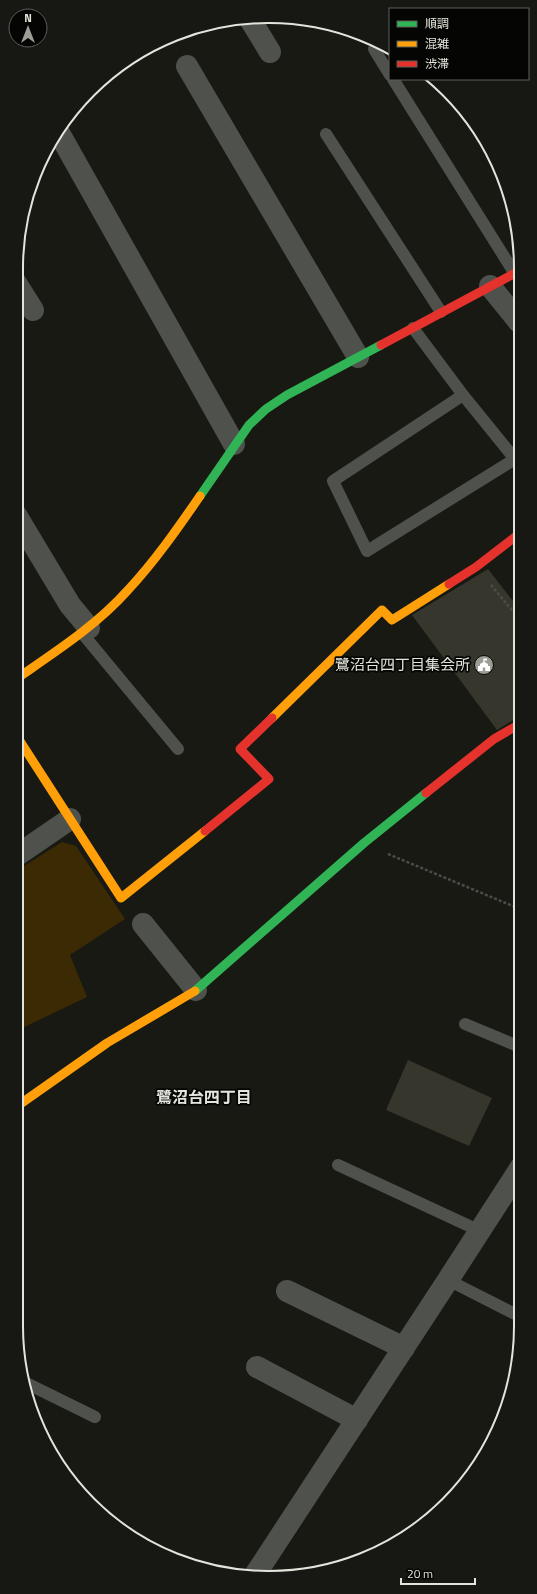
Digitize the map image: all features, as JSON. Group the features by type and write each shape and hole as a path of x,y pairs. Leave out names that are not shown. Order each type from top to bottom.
{"street":[{"path":"253,24 270,52"},
{"path":"187,66 358,357"},
{"path":"61,137 234,444"},
{"path":"23,674 85,631 128,591 166,544 234,444 249,425 266,409 287,395 514,274"},
{"path":"490,286 514,316"},
{"path":"23,294 33,310"},
{"path":"23,527 85,631"},
{"path":"23,746 122,898 269,779 240,749 382,610 392,620 476,567 514,538"},
{"path":"23,1102 107,1043 196,990 364,843 494,739 514,727"},
{"path":"23,851 70,819"},
{"path":"143,924 196,990"},
{"path":"258,1570 514,1178"},
{"path":"287,1291 404,1348"},
{"path":"257,1367 356,1420"}],"lane":[{"path":"374,49 389,73"},
{"path":"393,80 514,267"},
{"path":"326,134 441,312"},
{"path":"413,328 514,457"},
{"path":"464,395 333,481 367,551 514,463"},
{"path":"85,631 178,749"},
{"path":"466,1024 514,1044"},
{"path":"338,1165 480,1231"},
{"path":"448,1280 514,1313"},
{"path":"30,1385 95,1417"}],"path":[{"path":"476,567 514,613"},
{"path":"364,843 514,906"}],"shaded area":[{"path":"62,842 76,846 125,919 70,955 87,997 23,1028 23,867"}],"building":[{"name":"鷺沼台四丁目集会所","path":"488,569 514,602 514,720 497,730 412,615"},
{"path":"408,1060 492,1098 469,1146 386,1110"}],"traffic: fast":[{"path":"200,496 249,425 266,409 287,395 381,345"},
{"path":"195,991 364,843 426,793"}],"traffic: slow":[{"path":"23,674 75,638 116,603 157,556 200,496"},
{"path":"272,718 382,610 392,620 449,584"},
{"path":"23,746 121,898 205,831"},
{"path":"23,1102 107,1043 195,991"}],"traffic: jam":[{"path":"381,345 514,274"},
{"path":"449,584 476,567 514,538"},
{"path":"205,831 269,779 240,749 272,718"},
{"path":"426,793 494,739 514,727"}],"place":[{"name":"鷺沼台四丁目集会所","path":"484,665"}],"district":[{"name":"鷺沼台四丁目","path":"204,1097"}]}
